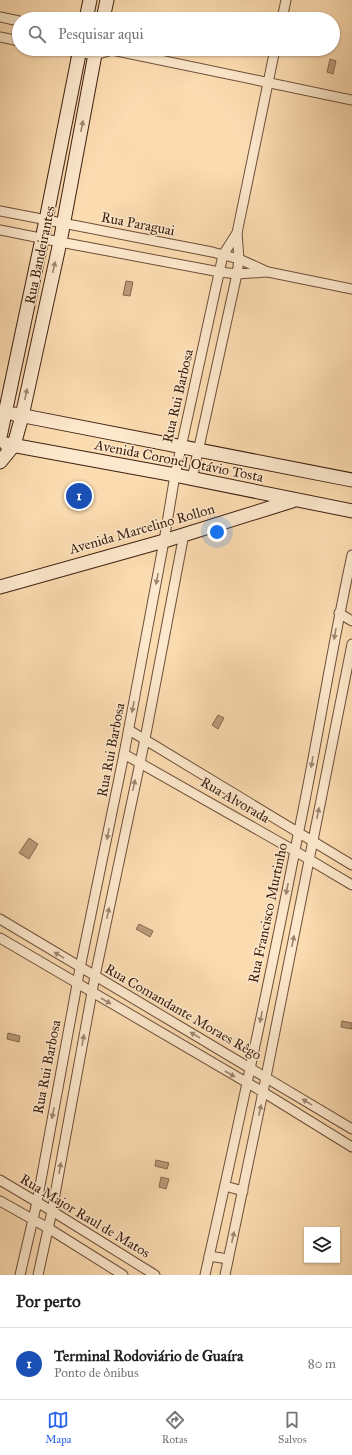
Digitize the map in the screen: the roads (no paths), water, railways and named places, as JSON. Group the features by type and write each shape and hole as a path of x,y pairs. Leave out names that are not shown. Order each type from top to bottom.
{"street":[{"path":"87,12 90,0"},
{"path":"104,12 107,0"},
{"path":"283,12 286,0"},
{"path":"0,17 12,20"},
{"path":"0,37 12,40"},
{"name":"Rua Bandeirantes","path":"0,437 3,412 46,220 78,56"},
{"name":"Rua Bandeirantes","path":"0,462 14,445 22,416 60,242 95,56"},
{"path":"144,56 352,100"},
{"name":"Rua Rui Barbosa","path":"192,479 237,274 239,259 237,233 274,56"},
{"path":"62,141 78,145"},
{"name":"Rua Paraguai","path":"0,211 224,255 239,259 268,272 352,289"},
{"name":"Rua Paraguai","path":"0,230 220,272 237,274 268,272"},
{"name":"Rua Rui Barbosa","path":"20,1275 36,1202 80,968 129,730 175,475 224,255 237,233"},
{"path":"144,258 146,240"},
{"path":"25,319 42,324"},
{"path":"202,356 218,360"},
{"name":"Avenida Coronel Otávio Tosta","path":"3,412 352,480"},
{"name":"Avenida Coronel Otávio Tosta","path":"0,442 175,475 352,511"},
{"name":"Avenida Marcelino Rollon","path":"0,587 164,541 293,500"},
{"path":"38,1275 52,1211 95,976 139,761 145,740 184,534"},
{"name":"Rua Francisco Murtinho","path":"205,1275 251,1068 299,832 339,613 352,555"},
{"path":"339,613 352,621"},
{"path":"147,634 164,638"},
{"name":"Rua Francisco Murtinho","path":"225,1275 352,644"},
{"path":"328,676 345,681"},
{"name":"Rua Alvorada","path":"129,730 352,865"},
{"name":"Rua Alvorada","path":"124,754 139,761 352,885"},
{"path":"103,861 118,865"},
{"path":"0,931 2,921"},
{"name":"Rua Comandante Moraes Rêgo","path":"2,921 251,1068 352,1130"},
{"name":"Rua Comandante Moraes Rêgo","path":"0,938 263,1092 352,1147"},
{"path":"272,962 288,967"},
{"path":"167,1037 173,1022"},
{"path":"56,1097 72,1100"},
{"path":"320,1127 325,1113"},
{"name":"Rua Major Raul de Matos","path":"0,1180 52,1211 150,1274"},
{"path":"225,1186 243,1191"},
{"path":"0,1201 48,1228 124,1275"},
{"path":"209,1256 228,1260"}],"place":[{"name":"Terminal Rodoviário de Guaíra","path":"79,496"}]}
